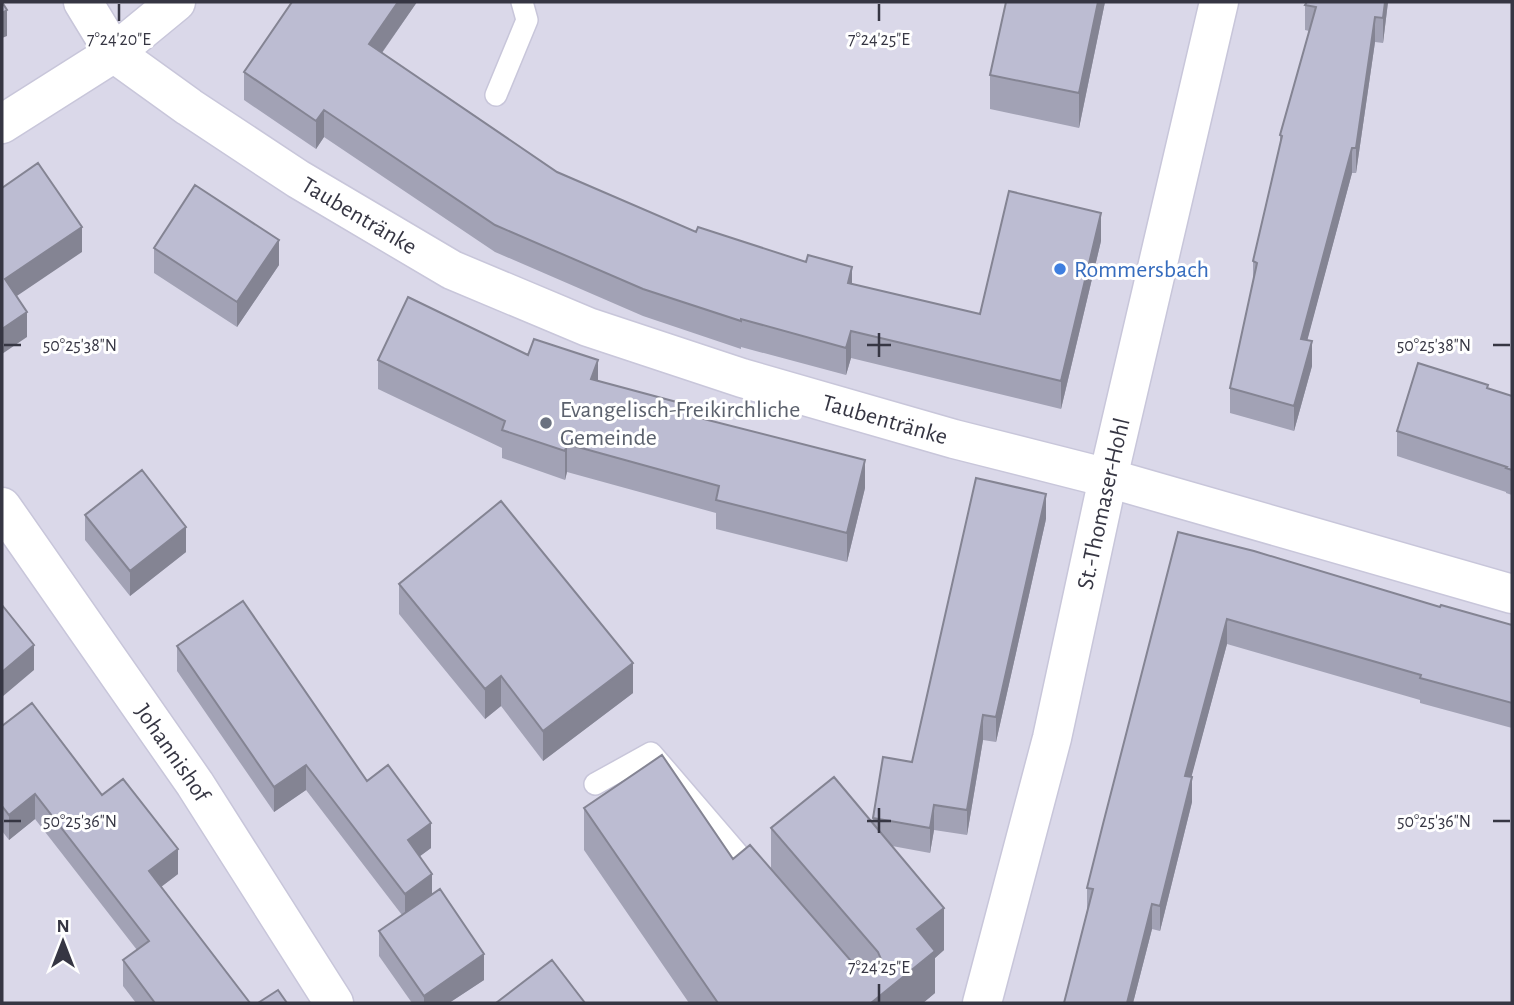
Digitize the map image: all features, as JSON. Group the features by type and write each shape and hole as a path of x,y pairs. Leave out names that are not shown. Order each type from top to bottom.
{"street":[{"path":"83,2 114,53"},
{"path":"2,124 114,53 176,2"},
{"name":"St.-Thomaser-Hohl","path":"982,1003 1052,738 1108,478 1219,2"},
{"name":"Taubentränke","path":"114,53 189,107 298,179 452,270 588,327 742,378 954,439 1108,478 1512,594"},
{"name":"Johannishof","path":"2,507 195,784 334,1003"}],"lane":[{"path":"496,96 527,20 522,2"},
{"path":"595,784 651,753 768,888"}],"shaded area":[{"path":"2,2 1512,2 1512,1003 2,1003"}],"building":[{"path":"292,2 398,2 369,44 557,172 696,232 698,227 806,262 808,255 852,267 848,283 980,314 1009,191 1101,213 1061,381 851,331 846,348 741,321 643,289 495,225 324,110 316,121 244,72"},
{"path":"1006,2 1098,2 1079,93 990,75"},
{"path":"1307,2 1385,2 1383,18 1375,17 1356,148 1352,148 1301,339 1312,341 1294,406 1230,388 1257,263 1253,261 1282,136 1280,135 1316,7 1305,5"},
{"path":"38,163 82,227 5,279 27,312 2,329 2,188"},
{"path":"195,185 279,240 237,302 154,248"},
{"path":"408,297 528,355 534,339 598,360 591,379 699,408 696,417 865,460 847,533 716,500 719,486 567,444 565,451 502,430 505,421 378,360"},
{"path":"1418,363 1488,385 1487,388 1512,396 1512,470 1397,431"},
{"path":"142,470 186,527 130,571 85,515"},
{"path":"976,478 1046,494 996,717 983,715 967,810 934,805 930,828 873,818 883,757 912,762"},
{"path":"501,501 633,663 543,731 501,676 485,689 399,584"},
{"path":"1178,532 1512,625 1512,703 1227,619 1185,776 1192,777 1160,906 1152,904 1127,1003 1064,1003 1093,889 1087,888"},
{"path":"243,601 367,781 388,765 431,823 408,840 432,874 405,894 306,765 274,787 177,646"},
{"path":"2,605 34,645 2,672"},
{"path":"32,703 102,795 123,779 178,849 149,871 250,1003 155,1003 123,960 149,941 35,794 9,815 2,806 2,726"},
{"path":"662,755 733,859 750,845 858,969 870,973 876,971 880,965 878,952 771,828 834,777 944,908 917,929 935,951 871,1003 718,1003 584,808"},
{"path":"440,889 484,954 424,996 379,931"},
{"path":"552,960 585,1003 496,1003"},
{"path":"278,990 287,1003 258,1003"}],"place":[{"name":"Rommersbach","path":"1060,269"},
{"name":"Evangelisch-Freikirchliche Gemeinde","path":"546,423"}]}
